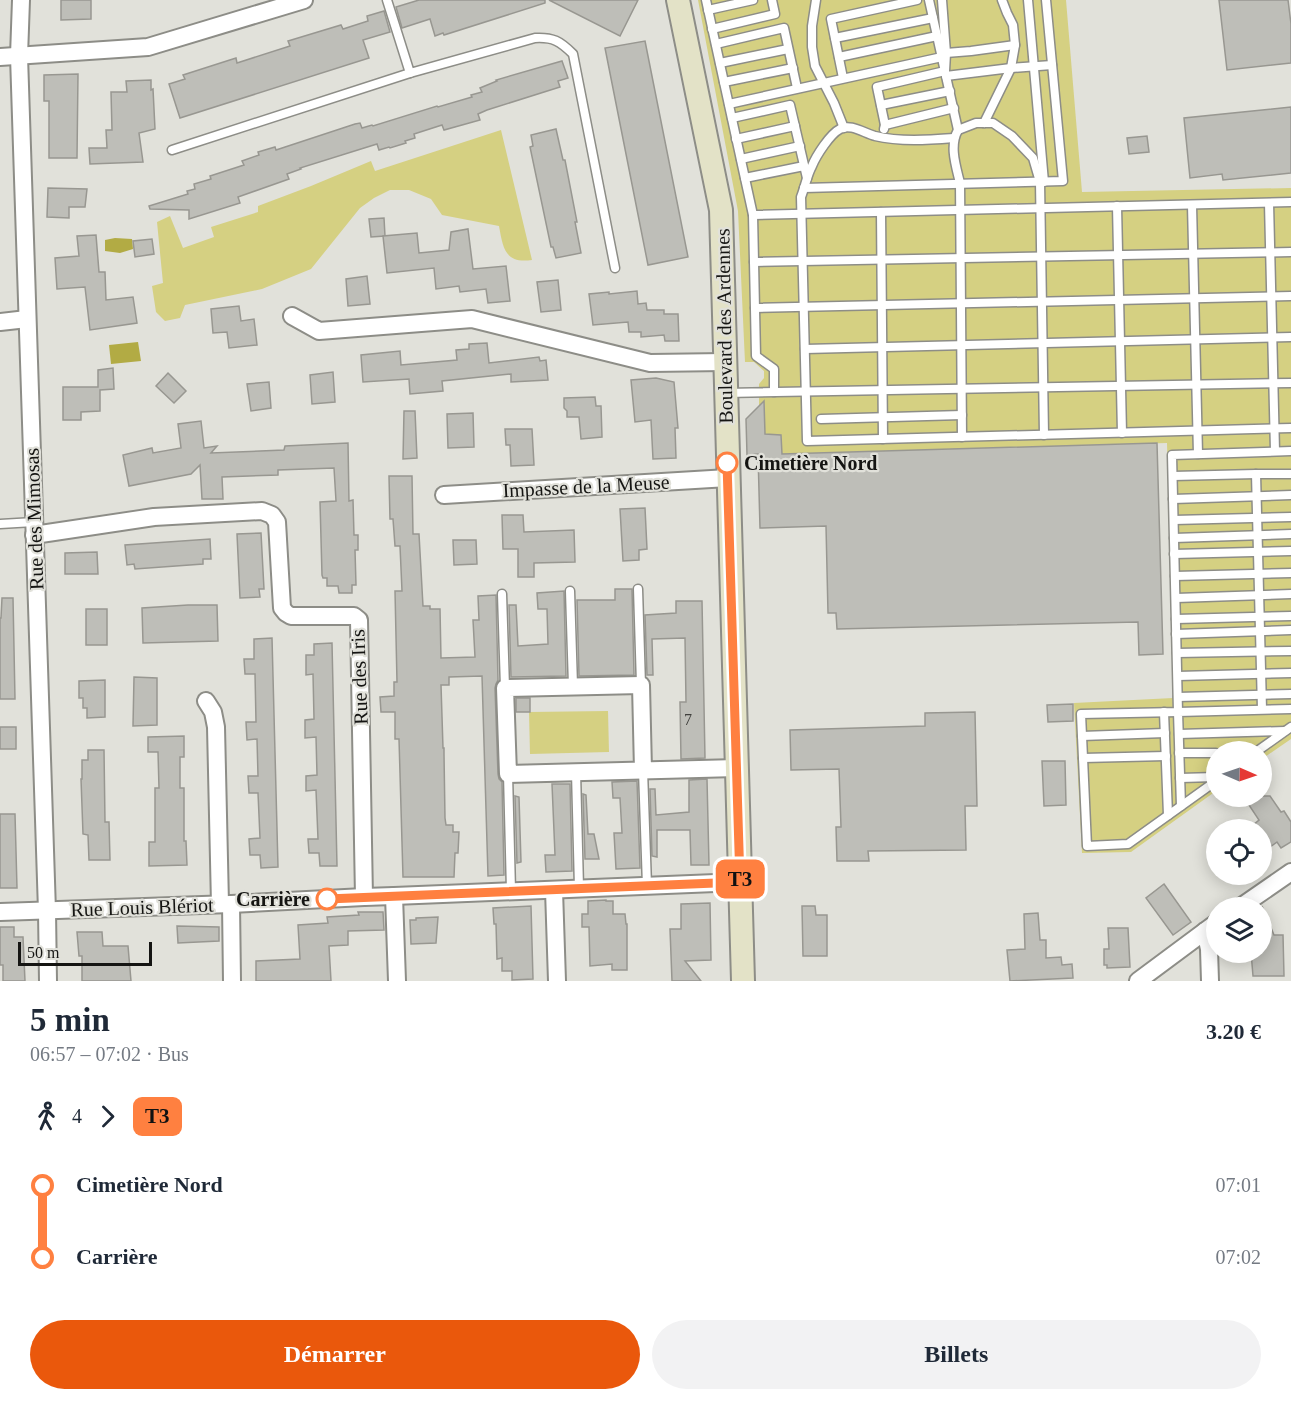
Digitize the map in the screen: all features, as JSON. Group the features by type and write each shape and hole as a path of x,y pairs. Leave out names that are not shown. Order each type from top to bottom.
{"main road":[{"name":"Boulevard des Ardennes","path":"678,0 721,210 743,981"}],"street":[{"name":"Rue des Mimosas","path":"21,0 19,56 48,981"},
{"path":"0,57 148,47 304,0"},
{"path":"292,316 319,331 472,319 650,363 725,362"},
{"path":"0,322 27,319"},
{"name":"Impasse de la Meuse","path":"444,495 728,478"},
{"name":"Rue des Iris","path":"34,528 154,517 262,511 272,514 277,522 282,608 286,613 291,616 354,616 358,620 364,897"},
{"path":"643,770 641,685 505,688 508,774 737,768"},
{"path":"206,701 213,712 216,727 225,904 232,981"},
{"path":"1255,897 1291,872"},
{"name":"Rue Louis Blériot","path":"0,912 740,882"},
{"path":"554,890 557,981"},
{"path":"394,897 397,981"},
{"path":"1138,981 1206,931"},
{"path":"1209,963 1210,981"}],"lane":[{"path":"387,0 410,73"},
{"path":"706,0 753,215 756,356 774,369 774,392"},
{"path":"708,10 753,0"},
{"path":"712,28 775,14 772,0"},
{"path":"816,0 812,26 815,66 844,128"},
{"path":"843,78 831,19 917,0"},
{"path":"929,0 944,55"},
{"path":"942,0 944,55 954,108 956,134 954,160 960,183 963,437"},
{"path":"984,123 1011,68 1016,45 1014,25 1002,0"},
{"path":"1028,0 1042,182 1040,208 1044,435"},
{"path":"806,184 1062,181 1046,0"},
{"path":"835,38 933,18"},
{"path":"716,44 784,28 797,88"},
{"path":"839,57 937,36"},
{"path":"172,150 410,73 534,38 548,37 562,44 573,54 615,268"},
{"path":"729,104 944,55 1016,45"},
{"path":"720,63 788,49"},
{"path":"883,137 885,125 877,87 946,73 1052,65"},
{"path":"724,82 793,68"},
{"path":"881,105 950,91"},
{"path":"732,118 790,105 804,165 806,184"},
{"path":"885,125 954,108"},
{"path":"1042,182 1033,158 1012,136 993,123 976,123 956,134 924,141 876,136 848,126 840,129 831,137 812,165 801,197 807,441 1291,428"},
{"path":"736,139 795,126"},
{"path":"741,159 800,146"},
{"path":"745,178 804,165"},
{"path":"753,215 1291,202"},
{"path":"1269,203 1275,451"},
{"path":"1192,205 1198,454"},
{"path":"1117,206 1122,433"},
{"path":"881,212 883,439"},
{"path":"754,262 1291,252"},
{"path":"754,308 1291,296"},
{"path":"805,349 1291,337"},
{"path":"726,393 1291,383"},
{"path":"821,419 962,415"},
{"path":"1181,806 1172,455 1291,451"},
{"path":"1256,474 1262,710"},
{"path":"1173,476 1291,474"},
{"path":"1173,499 1291,495"},
{"path":"1174,520 1291,517"},
{"path":"0,524 34,528"},
{"path":"1174,538 1291,534"},
{"path":"1174,554 1291,551"},
{"path":"1175,576 1291,573"},
{"path":"638,589 641,685"},
{"path":"570,591 573,686"},
{"path":"502,594 505,688"},
{"path":"1176,598 1291,594"},
{"path":"1176,619 1291,616"},
{"path":"1176,634 1291,630"},
{"path":"1177,653 1291,651"},
{"path":"1178,676 1291,672"},
{"path":"1178,697 1291,694"},
{"path":"1206,787 1128,844 1087,846 1080,714 1291,709"},
{"path":"1164,712 1168,815"},
{"path":"1179,734 1288,729"},
{"path":"1271,741 1288,729"},
{"path":"1082,736 1165,733"},
{"path":"1179,753 1206,753"},
{"path":"1083,758 1166,756"},
{"path":"643,770 647,886"},
{"path":"576,772 579,888"},
{"path":"508,774 511,891"},
{"path":"1180,778 1206,779"}],"shaded area":[{"name":"Cimetière Nord","path":"698,0 1066,0 1082,192 1291,188 1291,739 1272,752 1272,741 1206,741 1206,798 1131,852 1082,853 1074,703 1173,698 1167,443 782,454 781,435 765,434 764,411 759,406 759,384 764,378 764,371 754,362 745,362 738,211"},
{"path":"501,130 532,260 523,261 507,253 499,226 442,215 431,199 409,190 390,190 360,208 311,269 262,289 185,305 180,318 165,321 156,312 152,286 163,283 157,222 170,216 183,248 214,237 211,227 258,212 258,206 371,161 375,171"},
{"path":"132,239 133,249 120,253 105,251 105,240"},
{"path":"138,342 141,361 111,364 109,345"},
{"path":"608,711 609,752 530,754 529,712"}],"building":[{"path":"61,0 91,0 91,19 61,20"},
{"path":"419,0 545,0 545,3 435,36 430,19 402,28 396,7"},
{"path":"549,0 638,0 620,36"},
{"path":"1219,0 1288,0 1291,24 1291,63 1227,70"},
{"path":"384,11 390,32 363,40 369,58 180,118 169,84 185,79 183,75 236,58 237,63 290,46 288,41 341,25 343,29 368,21 367,16"},
{"path":"645,41 688,257 648,265 605,48"},
{"path":"562,61 568,78 558,81 560,87 487,110 478,114 480,120 444,130 442,125 414,134 415,138 390,148 379,150 377,144 300,168 287,174 289,179 238,197 240,203 189,219 189,210 150,209 149,206 188,194 187,191 195,189 194,184 211,179 210,176 244,165 242,161 259,155 258,152 275,147 276,150 355,124 360,123 362,128 373,126 472,97 471,95 482,92 480,88 496,80"},
{"path":"78,74 77,158 49,158 49,101 44,101 44,75"},
{"path":"151,80 155,129 139,133 143,162 90,164 89,148 107,148 106,130 112,130 111,92 127,92 126,81"},
{"path":"1291,107 1291,173 1223,180 1222,174 1190,178 1184,118"},
{"path":"556,129 563,160 565,160 581,253 556,258 553,247 551,247 530,147 533,146 531,135"},
{"path":"1147,136 1149,152 1129,154 1127,138"},
{"path":"48,188 87,189 85,207 69,207 69,218 47,217"},
{"path":"384,218 385,236 371,237 369,219"},
{"path":"468,229 473,269 506,266 510,301 488,303 486,289 460,292 459,286 436,289 434,268 387,273 383,236 417,233 419,253 449,250 451,232"},
{"path":"96,235 99,272 105,272 106,300 133,297 137,323 90,330 85,287 57,289 55,258 79,256 77,236"},
{"path":"152,239 154,254 135,257 133,241"},
{"path":"367,276 370,304 348,306 346,279"},
{"path":"558,280 561,310 541,312 537,282"},
{"path":"637,291 638,304 646,303 647,310 664,310 664,314 678,314 679,341 665,341 664,335 641,337 641,332 629,332 628,322 593,325 589,294"},
{"path":"239,306 241,321 254,319 257,345 229,348 227,332 213,333 211,309"},
{"path":"487,343 489,363 539,357 540,361 546,360 548,380 511,382 511,374 442,381 443,391 410,394 409,379 363,382 361,355 400,351 401,365 457,360 456,350 469,349 469,344"},
{"path":"113,368 114,389 100,390 100,411 81,412 81,420 63,420 63,387 98,387 98,370"},
{"path":"333,372 335,402 312,404 310,375"},
{"path":"168,373 186,391 174,403 156,386"},
{"path":"656,378 674,382 678,428 675,428 676,458 653,459 651,420 635,422 631,380"},
{"path":"269,382 271,408 251,411 247,384"},
{"path":"595,397 596,406 601,406 602,437 581,439 579,417 567,417 564,398"},
{"path":"764,401 765,434 781,435 782,454 1157,443 1163,654 1139,655 1138,622 837,629 836,613 828,613 826,526 760,528 758,454 747,455 746,419"},
{"path":"404,411 415,411 417,458 403,459"},
{"path":"473,413 474,447 448,448 447,414"},
{"path":"201,421 204,448 217,446 211,453 284,450 285,446 348,443 349,501 353,500 354,535 358,535 358,550 355,550 356,585 352,585 352,593 339,593 338,586 327,586 327,578 323,578 322,575 320,502 336,501 334,468 278,470 278,475 222,477 223,499 202,499 200,465 191,474 129,486 123,455 152,448 153,453 181,448 178,424"},
{"path":"505,429 532,429 534,465 511,466 510,445 506,445"},
{"path":"389,476 412,476 413,534 419,534 423,606 440,609 441,658 475,657 473,620 479,620 478,596 496,595 498,680 495,688 498,774 502,782 504,875 488,876 482,676 449,677 449,685 441,685 445,818 446,825 453,825 453,832 459,832 454,877 403,877 399,739 395,739 395,712 381,712 380,697 394,696 394,682 397,682 395,591 402,591 400,546 395,546 393,519 390,519"},
{"path":"645,508 647,549 639,550 639,560 623,561 620,509"},
{"path":"502,515 523,515 524,532 574,530 575,562 534,563 534,577 518,577 518,549 503,549"},
{"path":"261,533 264,589 259,589 260,597 240,598 237,534"},
{"path":"210,539 211,559 203,559 203,564 135,569 134,564 127,565 125,545"},
{"path":"453,540 476,540 477,564 454,565"},
{"path":"97,552 98,574 65,574 65,553"},
{"path":"615,589 632,589 634,675 579,676 577,600 615,600"},
{"path":"564,591 566,676 511,677 509,605 516,605 518,646 548,644 547,609 538,609 537,593"},
{"path":"2,598 13,598 15,699 0,699"},
{"path":"676,601 702,601 705,758 681,759 680,702 686,702 685,638 652,639 653,675 647,675 645,615 676,613"},
{"path":"217,605 218,641 143,643 142,608"},
{"path":"86,609 107,609 107,645 86,645"},
{"path":"272,638 278,867 261,868 260,855 250,855 249,839 260,838 258,793 249,793 248,776 258,776 257,739 247,740 246,722 256,722 255,674 245,674 244,659 254,659 254,639"},
{"path":"332,643 337,866 320,866 319,853 309,853 308,839 318,839 316,790 306,791 306,776 317,775 316,737 305,738 305,720 314,719 313,674 306,675 306,655 314,655 314,644"},
{"path":"134,677 157,678 157,725 133,726"},
{"path":"105,680 105,717 87,718 87,708 83,708 83,698 79,698 79,681"},
{"path":"516,698 530,698 530,712 516,712"},
{"path":"1073,704 1073,721 1048,722 1047,705"},
{"path":"975,712 977,806 965,806 966,850 868,851 869,861 837,861 836,827 841,827 839,769 791,770 790,730 925,726 925,713"},
{"path":"0,727 16,727 16,749 0,749"},
{"path":"184,736 184,757 180,757 180,788 184,788 184,841 186,841 187,865 149,866 149,842 155,842 155,788 159,788 158,752 148,752 148,737"},
{"path":"88,750 104,750 105,822 109,822 110,860 89,860 88,835 83,834 82,760 88,760"},
{"path":"1042,761 1065,761 1066,805 1044,806"},
{"path":"707,779 709,865 691,865 690,830 657,830 657,857 652,856 650,789 655,789 656,815 689,812 689,780"},
{"path":"637,781 640,868 616,869 614,833 622,833 620,798 613,798 612,782"},
{"path":"552,784 570,784 572,871 546,872 545,855 555,855"},
{"path":"583,794 586,795 588,834 594,834 599,859 585,859"},
{"path":"515,796 519,797 521,862 517,863"},
{"path":"1272,799 1291,822 1291,842 1281,848 1277,842 1272,846 1272,819 1258,819 1250,807 1272,807"},
{"path":"0,814 15,814 17,888 0,888"},
{"path":"1164,884 1191,922 1173,935 1146,898"},
{"path":"588,901 613,901 613,914 625,914 627,970 612,970 612,964 590,966 589,927 582,927 582,914 588,914"},
{"path":"710,903 711,960 685,961 701,981 672,981 670,929 681,929 681,904"},
{"path":"531,906 533,979 512,980 512,971 502,971 502,958 497,959 493,908"},
{"path":"802,906 815,906 816,915 827,915 827,956 803,956"},
{"path":"358,912 383,912 384,930 348,931 348,945 329,946 331,981 256,981 256,961 300,959 298,925 328,923 327,917 359,915"},
{"path":"1038,913 1040,940 1046,940 1046,958 1061,957 1062,965 1072,964 1073,978 1010,981 1007,950 1025,949 1024,914"},
{"path":"438,917 436,943 411,944 410,920"},
{"path":"177,926 219,927 219,941 178,943"},
{"path":"0,927 14,927 14,937 23,937 25,981 3,981 3,965 0,965"},
{"path":"1108,928 1128,928 1130,967 1107,968 1107,965 1104,965 1104,949 1109,949"},
{"path":"1272,930 1274,935 1283,935 1284,976 1253,976 1252,963 1272,963"},
{"path":"77,932 102,932 103,946 128,946 131,981 82,981 82,956 79,956"}],"bus line":[{"name":"T3","path":"327,899 740,882 727,463"}],"place":[{"name":"Cimetière Nord","path":"727,463"},
{"name":"Carrière","path":"327,899"}]}
